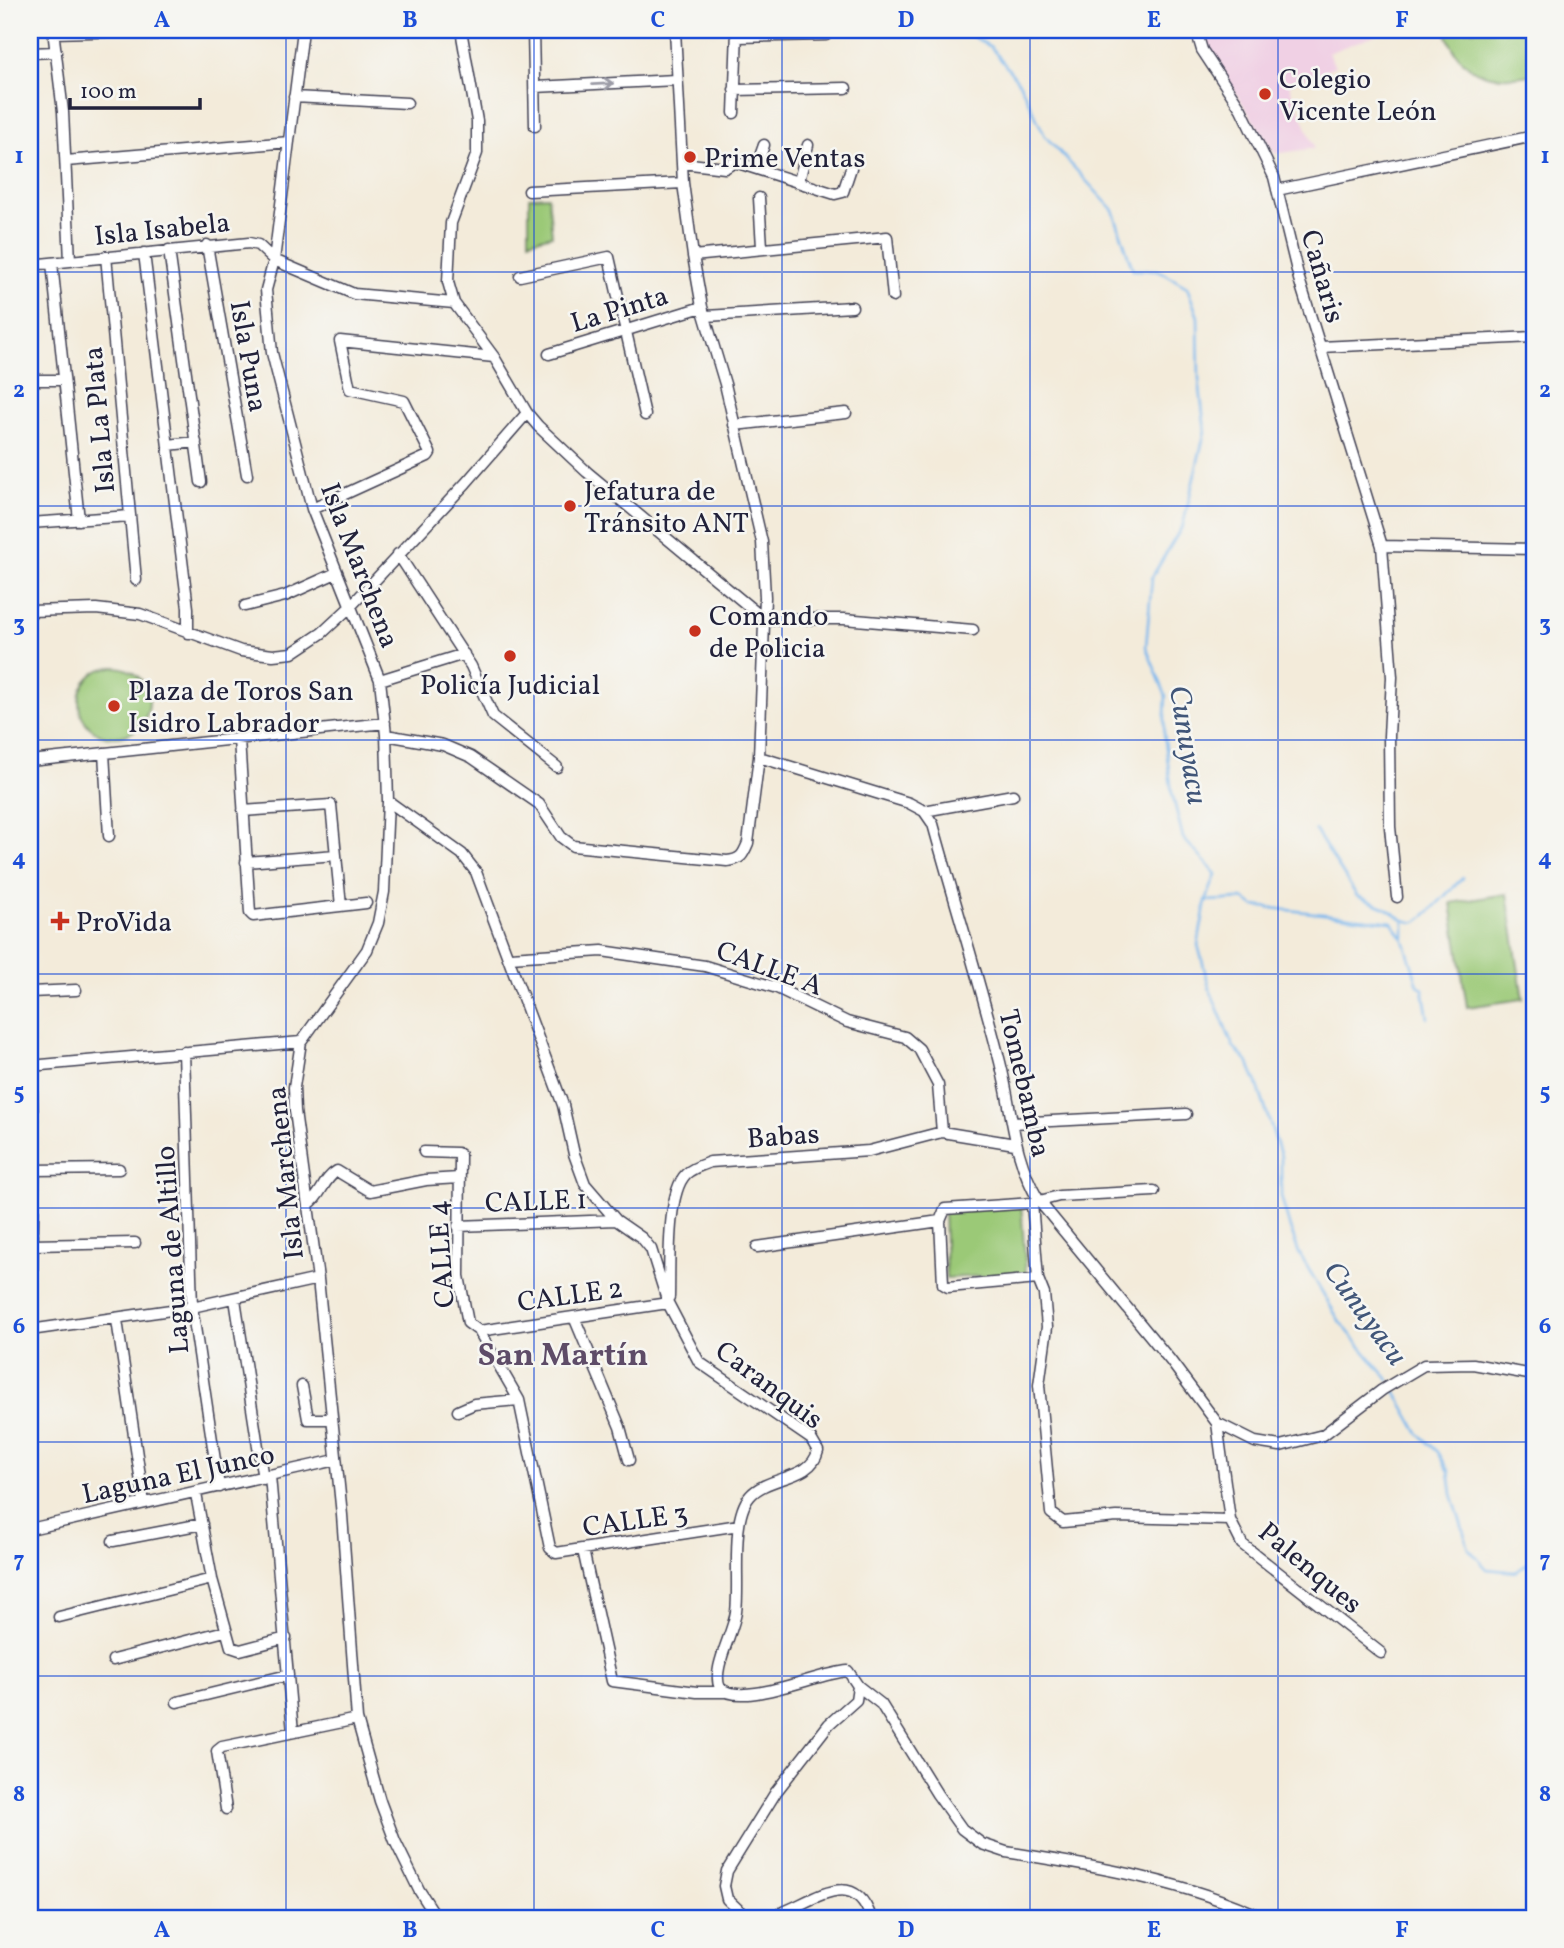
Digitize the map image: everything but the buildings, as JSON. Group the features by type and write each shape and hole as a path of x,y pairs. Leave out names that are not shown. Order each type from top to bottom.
{"street":[{"path":"70,261 66,161 53,32 166,30"},
{"name":"Isla Marchena","path":"303,30 274,260 266,290 266,319 272,353 313,509 349,608 380,680 386,735 388,801 384,892 378,923 367,950 301,1042 294,1087 295,1111 318,1279 357,1719 380,1801 396,1841 419,1890 437,1918"},
{"path":"461,30 477,121 477,153 451,223 448,282 454,303 494,356 527,413 538,426 679,551 764,619 844,619 973,630"},
{"path":"533,30 535,126"},
{"path":"386,735 443,745 471,757 539,804 561,837 573,846 738,860 748,843 759,757 764,619 762,542 704,311 693,256 682,183 675,30"},
{"name":"Cañaris","path":"1196,30 1202,50 1250,124 1277,190 1321,347 1382,546 1392,677 1389,736 1390,827 1397,897"},
{"path":"734,113 737,34 826,35"},
{"path":"30,53 57,52"},
{"path":"535,87 676,80"},
{"path":"734,90 846,88"},
{"path":"295,97 407,103"},
{"path":"1277,190 1534,136"},
{"path":"66,161 289,142"},
{"path":"756,168 764,145"},
{"path":"799,181 808,145"},
{"path":"682,163 725,168 735,162 835,194 843,192 851,168"},
{"path":"529,191 682,183"},
{"path":"759,198 762,247"},
{"path":"693,256 762,247 887,237 893,297"},
{"name":"Isla Isabela","path":"30,265 207,245 248,243 258,245 274,260 354,294 454,303"},
{"name":"Isla Puna","path":"207,245 247,475"},
{"path":"169,250 201,482"},
{"path":"144,253 188,608 188,633"},
{"name":"Isla La Plata","path":"106,256 136,580"},
{"path":"520,276 609,257 645,415"},
{"path":"52,263 79,520"},
{"name":"La Pinta","path":"549,354 625,328 704,311 852,307"},
{"path":"1321,347 1534,337"},
{"path":"313,509 430,453 404,401 350,389 340,341 494,356"},
{"path":"30,380 64,380"},
{"path":"30,611 96,609 140,614 241,651 273,655 292,653 315,639 349,608 466,483 527,413"},
{"path":"734,425 846,413"},
{"path":"169,445 195,442"},
{"path":"30,523 130,516"},
{"path":"1382,546 1534,549"},
{"path":"398,554 464,654 493,716 557,767"},
{"path":"245,607 285,596 336,573"},
{"path":"380,680 464,654"},
{"path":"30,761 385,723"},
{"path":"239,739 248,911 253,916 366,903"},
{"path":"104,753 109,836"},
{"path":"759,757 909,803 924,811 1013,794"},
{"name":"Caranquis","path":"388,801 462,854 476,872 510,957 563,1105 585,1184 616,1220 642,1238 651,1249 668,1303 705,1368 772,1410 811,1439 818,1451 815,1462 807,1469 751,1495 739,1525 734,1625 717,1672 717,1682 725,1692"},
{"path":"243,811 331,805 341,906"},
{"name":"Tomebamba","path":"924,811 933,824 993,1032 1015,1144 1035,1202 1170,1360 1217,1423 1255,1442 1280,1446 1323,1435 1408,1371 1440,1363 1473,1364 1534,1375"},
{"path":"246,862 336,855"},
{"name":"CALLE A","path":"510,957 602,951 705,966 777,988 847,1022 905,1037 919,1049 938,1085 942,1132"},
{"path":"30,992 76,990"},
{"path":"30,1028 34,1170 30,1330 117,1320 191,1307 318,1279"},
{"path":"31,1065 301,1042"},
{"name":"Laguna de Altillo","path":"184,1052 191,1307 219,1487"},
{"path":"1013,1123 1186,1114"},
{"name":"Babas","path":"668,1303 673,1201 685,1175 698,1166 710,1162 869,1151 942,1132 1015,1144"},
{"name":"CALLE 4","path":"424,1152 457,1153 460,1158 459,1276 468,1323 479,1331 519,1400 547,1537"},
{"path":"34,1170 119,1169"},
{"path":"309,1204 319,1197 330,1174 337,1171 346,1173 370,1191 426,1180 459,1178"},
{"path":"1038,1279 948,1287 943,1284 940,1221 943,1211 950,1208 1035,1202 1059,1196 1154,1191"},
{"path":"1035,1202 1038,1279 1044,1294 1046,1327 1039,1385 1051,1513 1063,1522 1117,1517 1230,1520"},
{"name":"CALLE 1","path":"458,1226 616,1220"},
{"path":"757,1247 940,1221"},
{"path":"32,1245 135,1244"},
{"path":"235,1299 266,1478 286,1638 293,1732"},
{"name":"CALLE 2","path":"479,1331 668,1303"},
{"path":"574,1317 620,1427 629,1460"},
{"path":"117,1320 144,1503"},
{"path":"302,1386 308,1419 332,1419"},
{"path":"458,1411 474,1404 519,1400"},
{"name":"Palenques","path":"1217,1423 1230,1520 1242,1544 1381,1653"},
{"name":"Laguna El Junco","path":"30,1529 336,1461"},
{"path":"196,1494 212,1578 231,1647 240,1650 286,1638"},
{"path":"113,1541 202,1524"},
{"name":"CALLE 3","path":"547,1537 554,1553 739,1525"},
{"path":"583,1550 612,1681 697,1692 753,1694 831,1672 848,1671 858,1686 881,1704 962,1829 982,1844 1006,1852 1192,1889 1223,1899 1264,1918"},
{"path":"59,1617 212,1578"},
{"path":"113,1660 225,1631"},
{"path":"177,1702 288,1675"},
{"path":"858,1686 856,1699 829,1724 776,1791 727,1871 724,1886 727,1899 747,1917 763,1918 840,1889 849,1889 861,1896 871,1918"},
{"path":"226,1809 217,1751 357,1719"}],"shaded area":[{"name":"Colegio Vicente León","path":"1201,30 1388,30 1328,53 1335,66 1289,85 1315,148 1275,154 1205,45"}],"green space":[{"path":"1445,30 1534,30 1534,74 1504,77 1479,72 1459,57"},
{"path":"548,196 552,235 529,241 529,197"},
{"name":"Plaza de Toros San Isidro Labrador","path":"121,667 134,673 143,682 147,688 147,716 139,727 128,735 107,737 89,727 81,716 79,695 89,677 100,669"},
{"path":"1507,894 1523,999 1467,1007 1451,903"},
{"path":"1021,1203 1026,1274 946,1278 944,1210"}],"waterway":[{"name":"Cunuyacu","path":"961,30 991,47 1020,84 1045,136 1113,210 1133,270 1158,270 1187,287 1198,317 1199,380 1205,431 1183,525 1152,577 1146,647 1166,696 1164,733 1172,793 1183,838 1216,874 1206,901 1198,945 1210,990 1233,1046 1249,1064 1257,1083 1281,1157 1281,1196 1299,1253 1340,1322 1389,1380"},
{"path":"1315,830 1357,896 1384,907 1404,920"},
{"path":"1404,937 1404,920 1420,920 1463,878"},
{"path":"1206,901 1244,899 1254,906 1392,922 1404,940 1418,985 1423,989 1428,1018"},
{"name":"Cunuyacu","path":"1392,1386 1419,1434 1438,1452 1449,1471 1452,1494 1469,1549 1487,1569 1516,1572 1534,1559"}],"place":[{"name":"Colegio Vicente León","path":"1265,94"},
{"name":"Prime Ventas","path":"690,157"},
{"name":"Jefatura de Tránsito ANT","path":"570,506"},
{"name":"Comando de Policia","path":"695,631"},
{"name":"Policía Judicial","path":"510,656"},
{"name":"Plaza de Toros San Isidro Labrador","path":"114,706"},
{"name":"ProVida","path":"60,921"}],"district":[{"name":"San Martín","path":"563,1354"}]}
